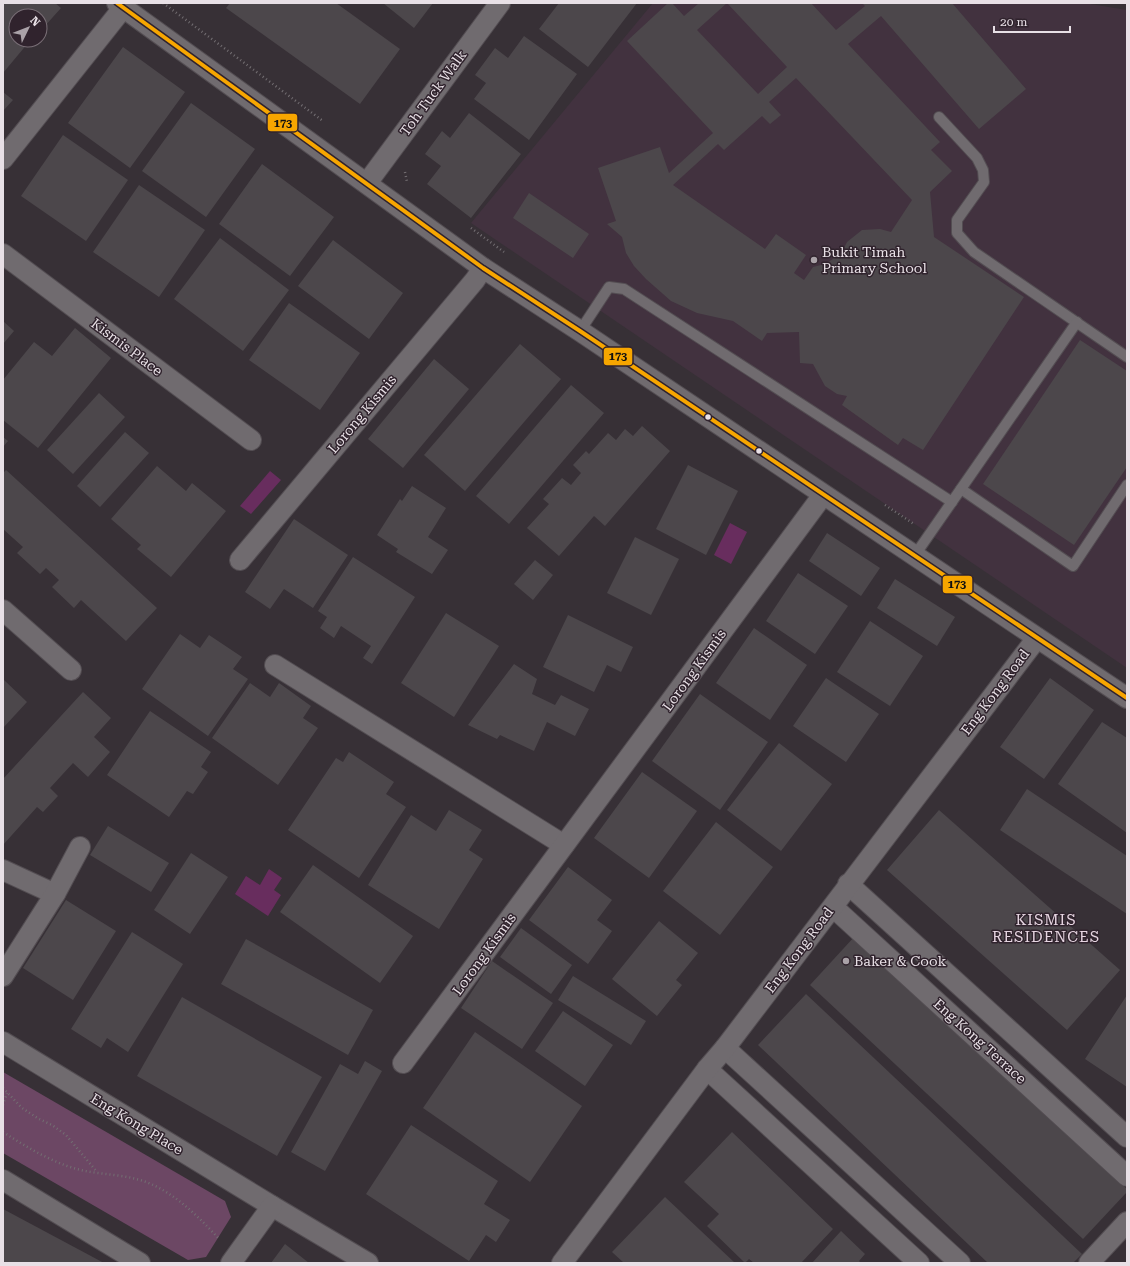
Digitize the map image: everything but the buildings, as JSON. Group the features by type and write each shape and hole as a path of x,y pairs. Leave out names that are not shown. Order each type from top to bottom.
{"street":[{"name":"Toh Tuck Walk","path":"366,183 383,163 500,3"},
{"path":"3,159 120,5 483,268 580,331 1127,698"},
{"name":"Kismis Place","path":"3,254 251,440"},
{"name":"Lorong Kismis","path":"240,560 465,292 483,268"},
{"name":"Lorong Kismis","path":"403,1063 823,495"},
{"path":"3,610 71,670"},
{"name":"Eng Kong Road","path":"565,1262 707,1069 725,1048 848,884 1037,638"},
{"path":"275,665 564,845"},
{"path":"3,976 56,894 80,848"},
{"path":"3,870 56,894"},
{"name":"Eng Kong Terrace","path":"848,884 1127,1136"},
{"name":"Eng Kong Terrace","path":"832,907 1127,1176"},
{"name":"Eng Kong Place","path":"3,1042 368,1263"},
{"path":"725,1048 960,1263"},
{"path":"707,1069 919,1263"},
{"path":"3,1180 140,1263"},
{"path":"231,1263 272,1206"},
{"path":"1089,1263 1127,1222"}],"lane":[{"path":"939,117 977,158 983,170 984,182 957,220 957,233 974,252 1127,357"},
{"path":"580,331 609,288 624,289 952,502"},
{"path":"915,555 1076,322"},
{"path":"961,488 1073,566 1127,486"}],"path":[{"path":"163,3 327,124"},
{"path":"383,163 405,167 406,182 412,186"},
{"path":"470,227 508,255"},
{"path":"879,502 930,534"},
{"path":"3,1088 26,1111 52,1125 66,1135 97,1172"},
{"path":"3,1105 7,1093"},
{"path":"3,1132 45,1157 69,1166 150,1184 192,1210 223,1243"}],"shaded area":[{"name":"Bukit Timah Primary School","path":"653,3 1084,3 1127,10 1127,668 471,223"},
{"path":"270,471 281,480 251,514 240,506"},
{"path":"730,523 747,532 731,564 714,555"},
{"path":"269,869 282,878 274,890 281,895 268,916 235,894 246,876 260,885"},
{"path":"3,1072 225,1201 231,1217 206,1257 188,1260 3,1153"}],"transit line":[{"name":"173","path":"117,3 483,268 580,331 1127,698"}],"place":[{"name":"Bukit Timah Primary School","path":"814,260"},
{"name":"Baker & Cook","path":"846,961"}],"district":[{"name":"KISMIS RESIDENCES","path":"1046,928"}]}
